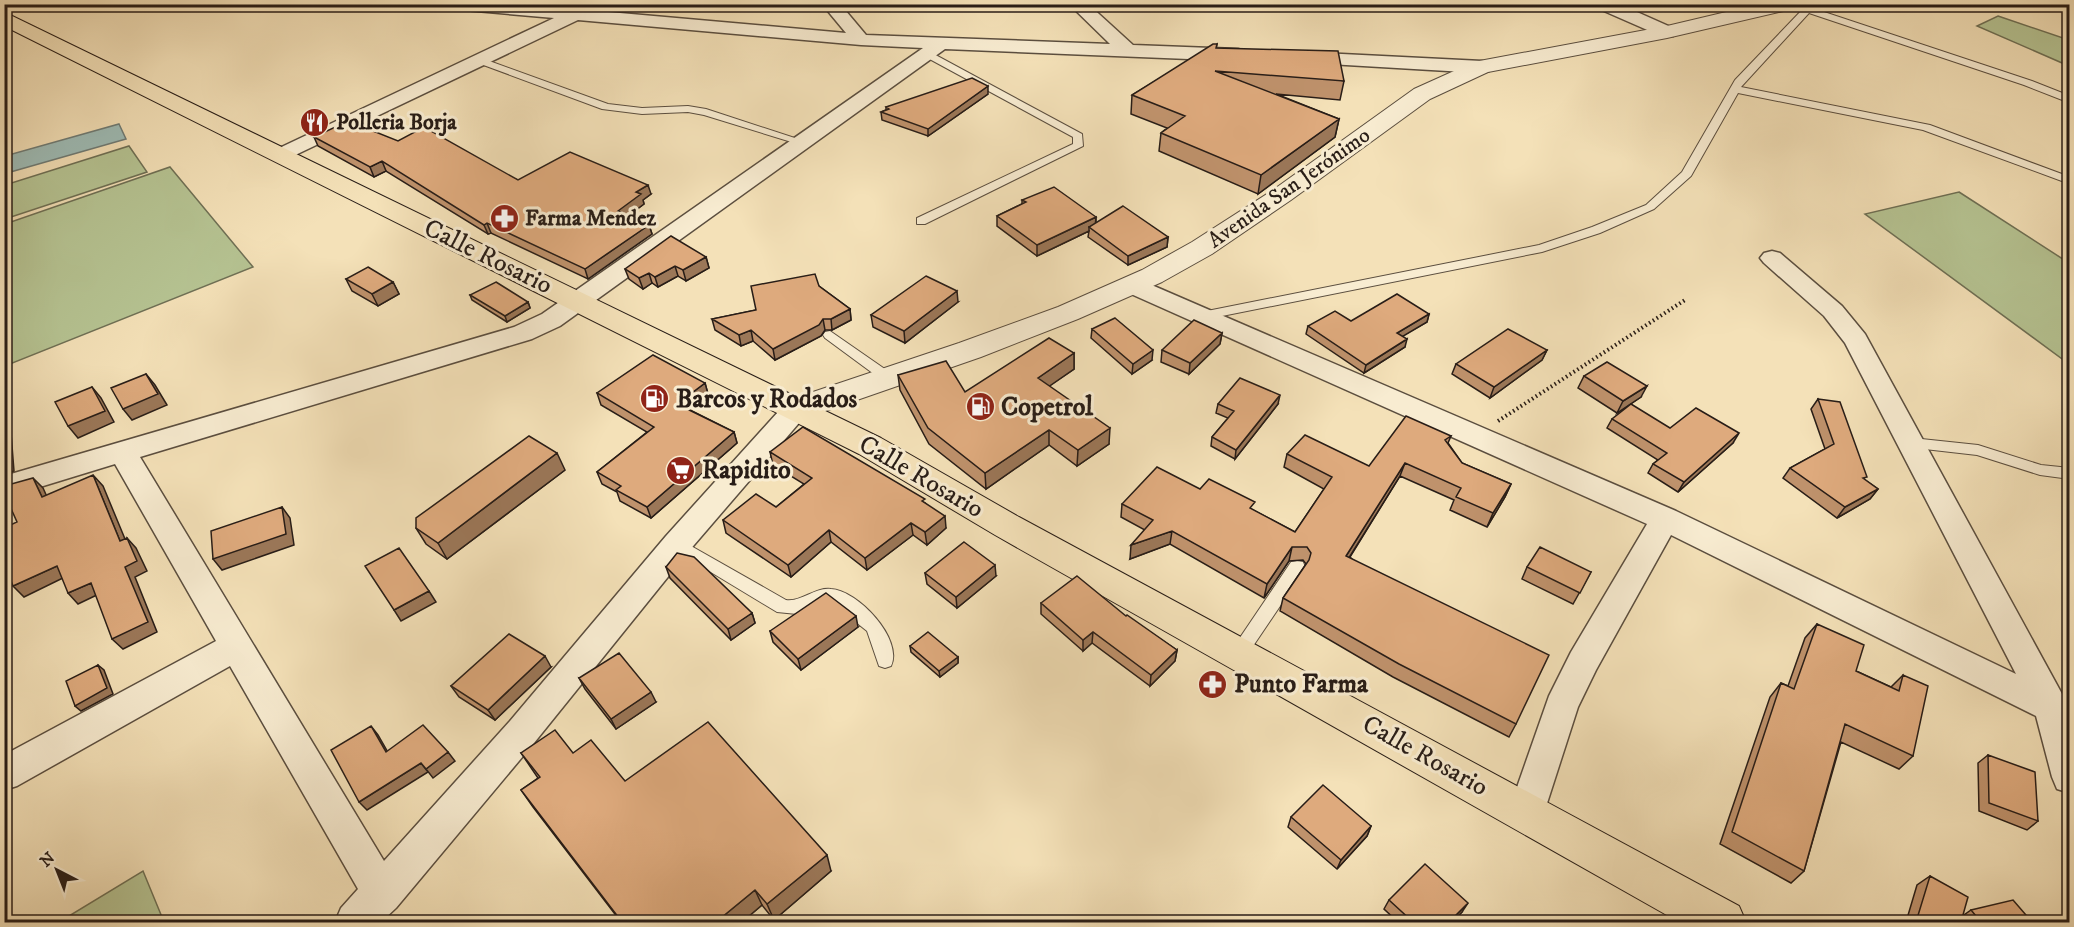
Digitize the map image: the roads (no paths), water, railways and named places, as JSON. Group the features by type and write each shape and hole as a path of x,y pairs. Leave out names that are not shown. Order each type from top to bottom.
{"main road":[{"name":"Calle Rosario","path":"4,18 870,446 1007,526 1527,813 1712,920"}],"street":[{"path":"453,4 578,10 935,48 1126,49 1256,56"},
{"path":"830,4 861,40"},
{"path":"1077,4 1126,49"},
{"path":"1603,4 1667,32"},
{"name":"Avenida San Jerónimo","path":"797,409 981,346 1068,313 1131,285 1203,248 1282,195 1422,94 1482,67 1796,6"},
{"path":"280,154 481,61 578,10"},
{"path":"4,487 523,333 551,320 935,48"},
{"path":"1280,57 1482,67"},
{"path":"1772,258 1833,311 1851,333 2060,709 2070,777"},
{"path":"1131,285 1665,519 2060,709"},
{"path":"355,922 522,732 677,544 797,409"},
{"path":"123,453 382,894"},
{"path":"1527,813 1561,707 1582,662 1665,519"},
{"path":"4,774 236,646"}],"lane":[{"path":"2063,4 2070,7"},
{"path":"1202,316 1542,248 1596,230 1650,207 1687,174 1734,89 1796,6 2028,83 2070,100"},
{"path":"921,221 1078,146 1079,142 1078,136 935,48"},
{"path":"481,61 606,107 642,111 688,109 706,112 802,142"},
{"path":"1734,89 1926,127 2070,181"},
{"path":"830,335 887,377"},
{"path":"1912,443 1978,450 2040,470 2070,474"},
{"path":"677,544 783,607 807,606 828,594 838,597 876,628 885,662"},
{"path":"1239,653 1297,567"}],"water":[{"path":"119,124 126,139 7,173 5,156"}],"place":[{"name":"Polleria Borja","path":"315,122"},
{"name":"Farma Mendez","path":"504,218"},
{"name":"Barcos y Rodados","path":"655,399"},
{"name":"Copetrol","path":"980,407"},
{"name":"Rapidito","path":"681,470"},
{"name":"Punto Farma","path":"1213,684"}]}
